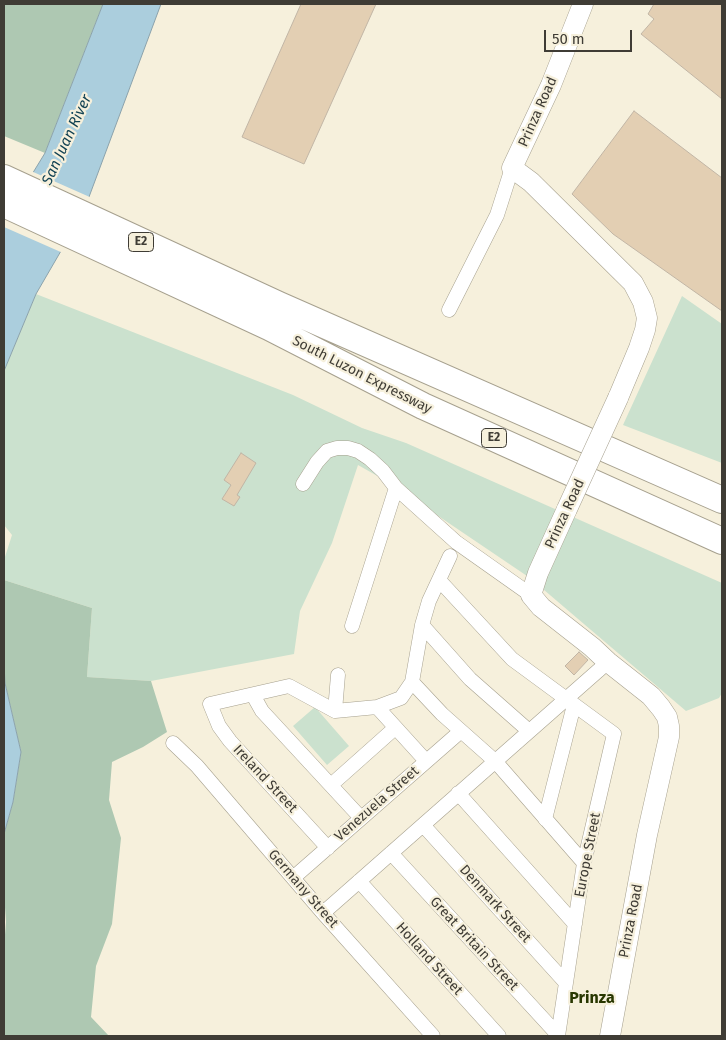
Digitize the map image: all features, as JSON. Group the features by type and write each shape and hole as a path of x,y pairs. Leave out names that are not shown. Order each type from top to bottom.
{"highway":[{"name":"South Luzon Expressway","path":"4,178 274,316 423,406 722,542"},
{"name":"South Luzon Expressway","path":"4,204 274,316 623,455 722,500"}],"main road":[{"name":"Prinza Road","path":"583,4 551,85 512,168 532,182 627,277 643,302 646,318 639,348 538,573 531,595 541,606 651,696 667,717 669,737 647,835 610,1036"}],"street":[{"path":"449,310 497,215 512,168"},
{"path":"304,484 317,462 328,452 337,448 348,448 358,451 383,471 396,488 456,542 531,595"},
{"path":"352,626 396,488"},
{"path":"361,818 262,711 253,695 289,686 335,711 377,707 400,698 412,682 422,625 429,601 450,556"},
{"path":"439,580 512,659 570,702"},
{"path":"422,625 470,679 529,731"},
{"path":"323,913 529,731 570,702 608,662"},
{"path":"335,711 338,675"},
{"path":"412,682 442,714 495,761 584,863"},
{"name":"Ireland Street","path":"253,695 210,704 218,726 328,848"},
{"path":"545,819 570,702"},
{"name":"Europe Street","path":"558,1036 584,863 614,734 570,702"},
{"path":"377,707 426,761"},
{"path":"331,785 395,728"},
{"name":"Venezuela Street","path":"293,878 461,731"},
{"name":"Germany Street","path":"173,743 197,766 323,913 433,1036"},
{"path":"458,793 575,924"},
{"name":"Denmark Street","path":"423,825 566,983"},
{"name":"Great Britain Street","path":"391,853 558,1036"},
{"name":"Holland Street","path":"359,881 499,1036"}],"green space":[{"path":"4,4 103,4 45,153 4,136"},
{"path":"36,294 293,395 362,428 406,443 722,583 722,693 719,698 686,711 530,578 388,482 358,465 332,543 300,611 294,654 151,681 87,677 92,608 4,580 4,560 12,535 4,525 4,371"},
{"path":"682,296 722,324 722,463 623,425"},
{"path":"4,580 92,608 87,677 151,681 167,732 143,747 112,762 109,800 121,838 112,924 96,966 91,1017 109,1036 4,1036 4,947 6,922 4,834 13,802 21,752 5,683"},
{"path":"315,707 349,746 327,765 293,726"}],"water":[{"name":"San Juan River","path":"103,4 161,4 83,213 36,294 4,371 4,214 23,189 45,153"},
{"path":"4,664 5,683 21,752 13,802 4,834"}],"pier":[{"path":"31,171 92,198 86,214 63,253 4,227 4,210"}],"building":[{"path":"301,4 376,4 304,164 242,137"},
{"path":"654,4 722,4 722,99 641,34 654,19 648,14"},
{"path":"634,111 722,178 722,311 613,234 572,194"},
{"path":"241,453 256,463 237,495 240,497 234,506 222,499 231,485 224,480"},
{"path":"579,652 588,660 574,675 565,666"}],"district":[{"name":"Prinza","path":"592,999"}]}
